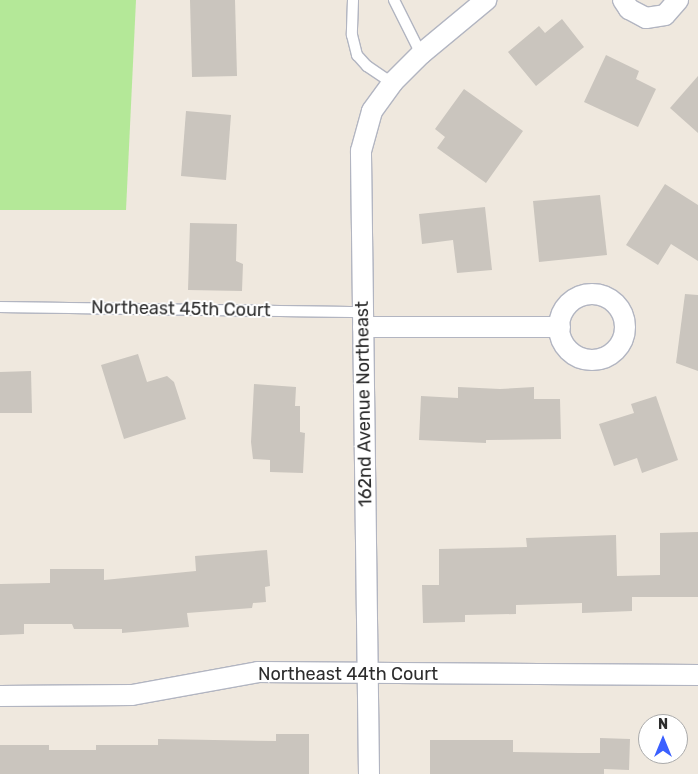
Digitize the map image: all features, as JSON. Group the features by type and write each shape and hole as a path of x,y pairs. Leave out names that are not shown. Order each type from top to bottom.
{"street":[{"name":"162nd Avenue Northeast","path":"369,774 362,151 372,112 392,83 421,54 486,0"},
{"path":"623,0 629,9 637,15 656,18 665,15 678,0"},
{"name":"Northeast 45th Court","path":"363,319 560,327"},
{"name":"Northeast 44th Court","path":"0,696 132,695 258,672 698,675"}],"lane":[{"path":"353,0 352,35 358,55 367,66 392,83"},
{"path":"394,0 421,54"},
{"name":"Northeast 45th Court","path":"0,307 363,319"}],"green space":[{"path":"0,0 136,0 126,210 0,210"}],"building":[{"path":"190,0 235,0 237,76 192,77"},
{"path":"562,19 584,47 536,86 508,52 539,26 545,33"},
{"path":"606,55 639,71 636,79 656,89 638,127 584,102"},
{"path":"698,76 698,133 670,108"},
{"path":"464,89 523,131 486,183 437,148 445,137 435,129"},
{"path":"186,111 231,115 226,180 181,176"},
{"path":"665,184 698,205 698,261 671,244 658,265 626,245"},
{"path":"600,195 607,255 539,262 533,201"},
{"path":"485,207 492,270 457,273 453,240 422,244 419,214"},
{"path":"190,223 237,224 236,261 243,264 242,291 188,290"},
{"path":"685,294 698,295 698,371 676,363"},
{"path":"138,354 147,382 167,376 174,382 186,419 124,439 101,365"},
{"path":"31,371 32,413 0,413 0,372"},
{"path":"254,384 296,387 295,406 300,406 300,432 305,433 303,473 270,472 270,460 253,459 251,442"},
{"path":"458,387 500,389 534,387 534,399 560,399 561,439 486,440 486,443 419,440 421,396 458,398"},
{"path":"656,396 678,460 642,473 637,458 614,466 599,424 634,413 631,404"},
{"path":"698,532 698,597 632,597 632,611 582,613 582,603 516,605 516,614 465,615 465,622 423,623 422,585 439,585 439,549 527,547 526,538 616,535 617,576 660,575 660,533"},
{"path":"267,550 270,586 265,587 266,602 253,603 252,608 187,613 189,627 122,633 122,629 74,629 72,624 24,624 24,634 0,635 0,584 50,583 50,569 104,569 104,580 196,571 195,556"},
{"path":"276,734 309,734 309,774 0,774 0,745 49,745 49,750 96,750 96,745 158,745 158,739 276,741"},
{"path":"600,738 630,739 629,770 604,769 604,774 430,774 430,740 513,740 513,752 600,753"}]}
